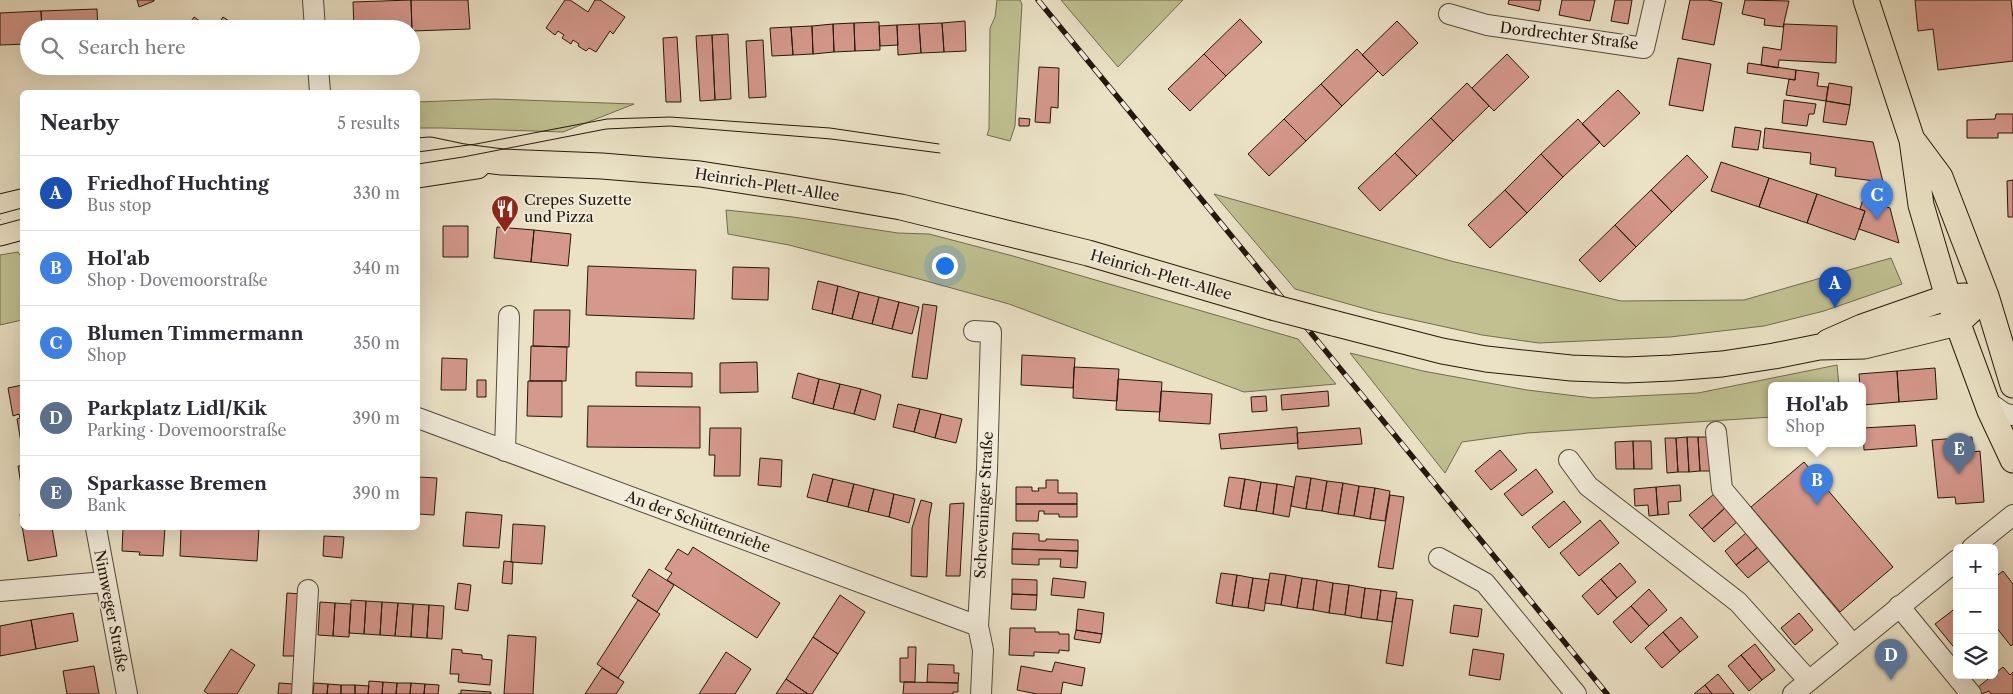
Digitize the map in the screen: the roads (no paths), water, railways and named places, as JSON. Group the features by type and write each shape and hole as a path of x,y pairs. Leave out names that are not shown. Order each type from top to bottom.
{"main road":[{"path":"1866,0 1912,140 1921,205 1948,297 1985,400 2012,450"},
{"path":"1912,140 1940,177 1986,296 2013,386"},
{"name":"Heinrich-Plett-Allee","path":"420,151 430,150 502,162 602,166 700,174 901,207 1088,253 1333,323 1469,356 1571,368 1626,370 1705,365 1774,356 1819,347 1864,346 1957,323 1986,296"},
{"name":"Heinrich-Plett-Allee","path":"420,175 502,162"},
{"path":"0,207 20,202"},
{"path":"0,233 20,228"},
{"name":"Heinrich-Plett-Allee","path":"1819,347 1862,327 1948,297 1986,296"}],"street":[{"path":"313,0 314,20"},
{"name":"Dordrechter Straße","path":"1449,14 1487,25 1644,48 1655,0"},
{"path":"319,75 320,90"},
{"path":"505,451 508,316"},
{"name":"Scheveninger Straße","path":"974,331 991,332 987,477 978,626 983,650 981,694"},
{"path":"1985,400 2005,414 2013,415"},
{"name":"An der Schüttenriehe","path":"420,419 978,626"},
{"path":"1716,432 1722,488 1853,645"},
{"path":"1569,460 1588,486 1738,602 1809,681"},
{"path":"1977,544 2013,515"},
{"name":"Nimweger Straße","path":"96,530 127,694"},
{"path":"1439,558 1485,583 1576,694"},
{"path":"1793,694 1953,563"},
{"path":"0,591 105,582"},
{"path":"302,694 308,590"},
{"path":"1899,606 1971,694"}],"tram line":[{"path":"420,152 476,144 607,119 670,117 830,128 939,144"},
{"path":"420,164 606,129 670,126 831,139 940,153"},
{"path":"0,214 20,209"},
{"path":"0,225 20,220"}],"railway":[{"path":"1038,0 1607,694"}],"place":[{"name":"Blumen Timmermann","path":"1877,220"},
{"name":"Crepes Suzette und Pizza","path":"505,233"},
{"name":"Friedhof Huchting","path":"1835,308"},
{"name":"Sparkasse Bremen","path":"1959,474"},
{"name":"Hol'ab","path":"1817,505"},
{"name":"Parkplatz Lidl/Kik","path":"1891,680"}]}
